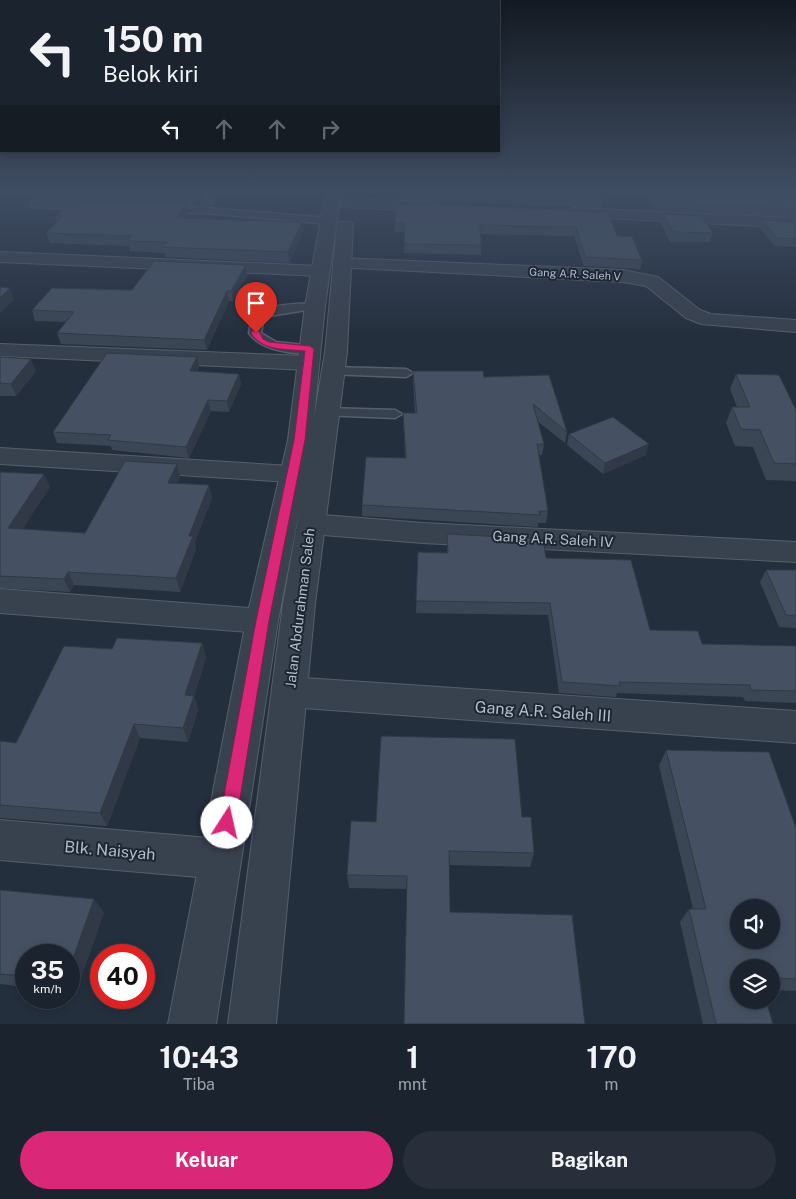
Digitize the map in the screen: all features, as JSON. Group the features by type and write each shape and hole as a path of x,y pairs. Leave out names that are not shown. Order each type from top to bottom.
{"street":[{"name":"Jalan Abdurahman Saleh","path":"252,1024 289,692 311,524 316,431 309,356 320,271 326,239"},
{"name":"Jalan Abdurahman Saleh","path":"192,1024 262,621 292,474 316,431 332,371 343,239"},
{"path":"0,257 320,271"},
{"name":"Gang A.R. Saleh V","path":"342,263 623,276 650,281 660,286 693,314 708,320 796,326"},
{"path":"0,350 309,356"},
{"path":"0,456 292,474"},
{"name":"Gang A.R. Saleh IV","path":"311,524 423,534 796,552"},
{"path":"0,601 262,621"},
{"name":"Gang A.R. Saleh III","path":"289,692 796,728"},
{"name":"Blk. Naisyah","path":"0,840 221,859"}],"lane":[{"path":"309,356 267,344 260,340 256,333 256,325 263,313 269,311 315,306"},
{"path":"332,371 406,373"},
{"path":"316,431 395,414"}],"building":[{"path":"129,239 294,239 288,252 163,247 167,242 127,241"},
{"path":"404,239 481,239 481,245 404,244"},
{"path":"580,239 633,239 642,260 585,257"},
{"path":"154,261 246,265 231,291 227,291 204,340 57,333 74,312 32,310 52,288 132,290"},
{"path":"0,287 10,288 0,298"},
{"path":"107,353 197,357 190,371 239,374 227,401 208,400 186,447 108,440 111,435 53,432"},
{"path":"0,357 31,359 11,384 0,383"},
{"path":"413,371 483,371 484,377 549,375 567,432 533,404 544,444 537,444 548,511 539,511 540,515 362,505 366,457 406,458 403,413 417,413"},
{"path":"736,374 779,375 796,410 796,464 774,463 760,430 741,429 732,407 750,407"},
{"path":"613,417 649,444 605,463 569,434"},
{"path":"125,461 177,464 168,483 209,485 189,536 193,536 176,578 68,572 64,579 0,576 0,472 44,474 8,528 85,533"},
{"path":"447,534 543,539 546,558 631,560 650,630 698,631 702,644 796,646 796,691 751,690 750,685 619,682 620,686 562,682 550,603 416,601 418,552 448,553"},
{"path":"766,570 796,570 796,616 786,615"},
{"path":"117,638 202,643 185,695 194,696 183,728 134,724 100,813 0,805 0,741 16,743 64,646 112,649"},
{"path":"381,736 515,739 522,817 531,817 534,853 449,851 450,912 572,915 585,1024 404,1024 407,876 347,875 351,821 376,822"},
{"path":"666,750 769,752 796,828 796,979 780,978 780,959 730,959 730,1009 769,1009 773,1024 716,1024 689,909 706,909"},
{"path":"0,890 94,899 78,944 15,944 15,975 0,974"}],"route":[{"path":"227,823 262,621 300,440 310,349 267,344 260,340 256,333"}]}
